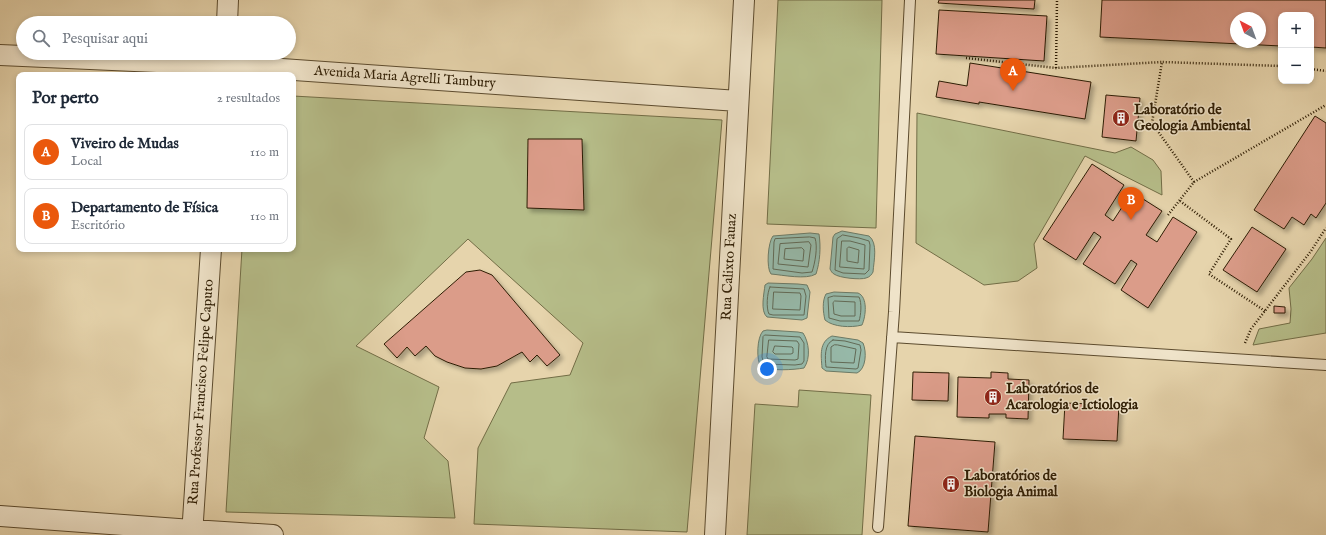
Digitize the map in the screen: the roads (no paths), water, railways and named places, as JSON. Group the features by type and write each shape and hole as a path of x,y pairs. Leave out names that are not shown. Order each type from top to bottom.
{"street":[{"path":"227,16 228,0"},
{"name":"Rua Calixto Fauaz","path":"715,535 744,0"},
{"name":"Avenida Maria Agrelli Tambury","path":"0,55 16,56"},
{"name":"Avenida Maria Agrelli Tambury","path":"124,60 224,64 738,101"},
{"name":"Rua Professor Francisco Felipe Caputo","path":"192,533 211,252"},
{"path":"0,516 192,533 273,535"}],"lane":[{"path":"878,527 892,337 910,0"},
{"path":"892,337 1326,365"}],"water":[{"path":"842,231 869,236 872,239 874,243 875,257 873,272 869,277 863,279 845,278 833,274 831,271 833,237 835,234"},
{"path":"810,233 819,234 820,254 816,274 801,277 771,274 768,266 768,255 773,236"},
{"path":"768,283 807,285 810,292 807,318 802,320 767,317 764,311 763,302 765,285"},
{"path":"834,292 858,293 861,295 865,303 862,325 842,326 825,320 823,307 824,300 826,294"},
{"path":"763,331 803,333 807,341 808,350 808,360 804,368 782,370 761,367 758,359 758,343"},
{"path":"832,336 858,340 863,343 865,360 860,371 857,373 826,371 822,368 821,354 823,345"}],"place":[{"name":"Viveiro de Mudas","path":"1013,91"},
{"name":"Laboratório de Geologia Ambiental","path":"1121,118"},
{"name":"Departamento de Física","path":"1131,220"},
{"name":"Laboratórios de Acarologia e Ictiologia","path":"993,397"},
{"name":"Laboratórios de Biologia Animal","path":"951,484"}]}
